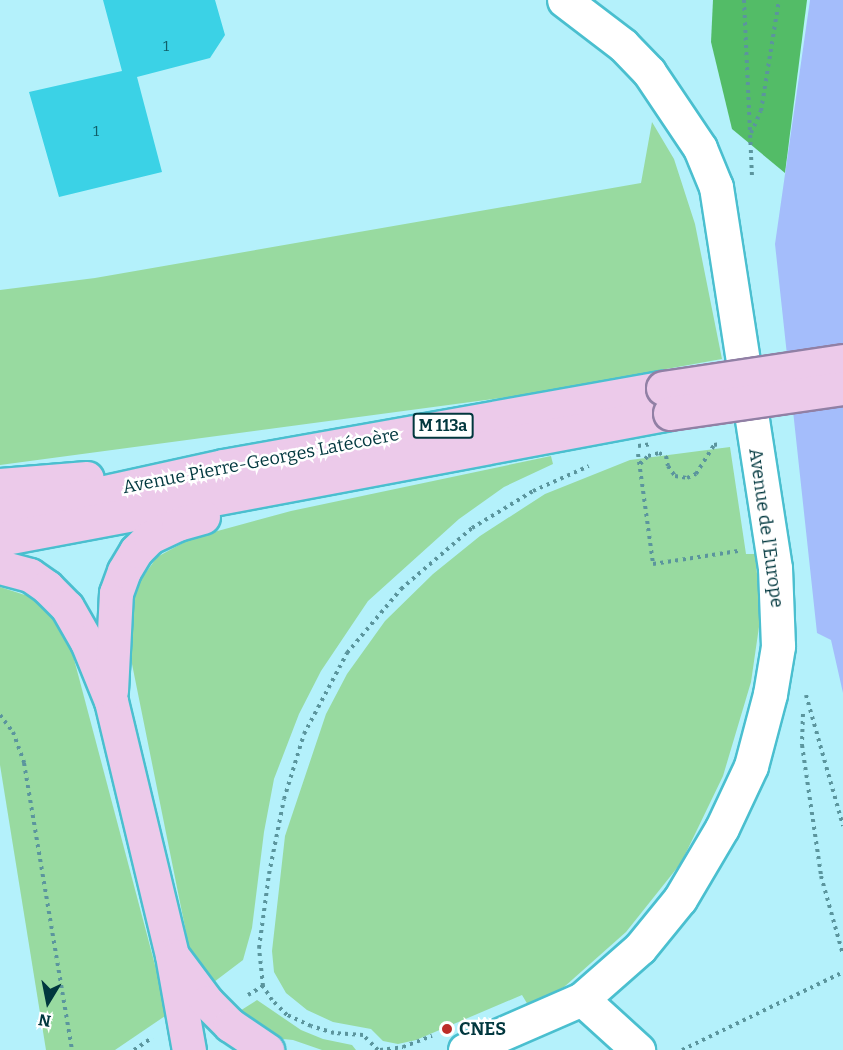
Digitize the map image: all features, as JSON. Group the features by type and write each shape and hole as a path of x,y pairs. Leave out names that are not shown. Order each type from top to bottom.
{"main road":[{"name":"Avenue Pierre-Georges Latécoère","path":"0,539 438,456 667,400 843,361"},
{"name":"Avenue Pierre-Georges Latécoère","path":"0,515 223,466 667,400 843,388"},
{"path":"111,701 116,593 136,551 150,537 178,524 438,456"},
{"path":"0,485 223,466"},
{"path":"0,567 30,575 47,587 67,607 87,642 111,701 172,955 189,1050"},
{"path":"172,955 207,1002 230,1025 267,1050"}],"street":[{"name":"Avenue de l'Europe","path":"465,1050 582,999 640,948 680,899 722,828 752,766 771,694 778,646 777,604 771,546 753,439 717,187 700,148 649,72 623,45 564,0"},
{"path":"582,999 638,1050"}],"path":[{"path":"744,0 749,136 761,111 779,0"},
{"path":"640,464 648,456 659,453 666,456 668,466 675,476 687,478 696,474 714,445 753,439"},
{"path":"630,449 638,446 653,564 771,546"},
{"path":"378,1050 363,1035 334,1033 311,1026 288,1015 272,1000 263,986 259,948 268,874 284,799 304,734 347,653 402,589 472,528 533,491 593,464"},
{"path":"805,689 843,826"},
{"path":"0,715 13,732 24,763 72,1050"},
{"path":"682,1050 843,972"}],"green space":[{"path":"713,0 807,0 785,173 732,129 711,42"},
{"path":"652,122 674,159 695,224 722,359 516,396 0,465 0,290 95,278 641,183"},
{"path":"730,447 746,554 755,554 761,613 751,682 723,776 681,863 626,932 564,987 528,1005 522,995 416,1040 398,1044 383,1041 371,1029 333,1022 307,1010 286,993 274,972 272,951 285,836 326,714 347,674 385,621 433,574 480,536 545,494 630,460"},
{"path":"551,456 553,464 504,487 459,519 368,601 321,671 299,714 274,779 264,832 252,928 243,960 210,985 189,947 132,664 127,623 135,588 157,557 192,538 291,511"},
{"path":"0,587 28,596 49,609 70,644 168,1014 115,1050 46,1050 0,765"},
{"path":"257,1000 301,1030 323,1039 352,1045 356,1050 322,1050 293,1040 273,1038 235,1014"}],"water":[{"path":"810,0 843,0 843,693 831,640 817,633 775,244"}],"building":[{"path":"103,0 215,0 225,35 210,58 137,77 162,172 59,197 29,92 122,71"}],"place":[{"name":"CNES","path":"447,1029"}]}
